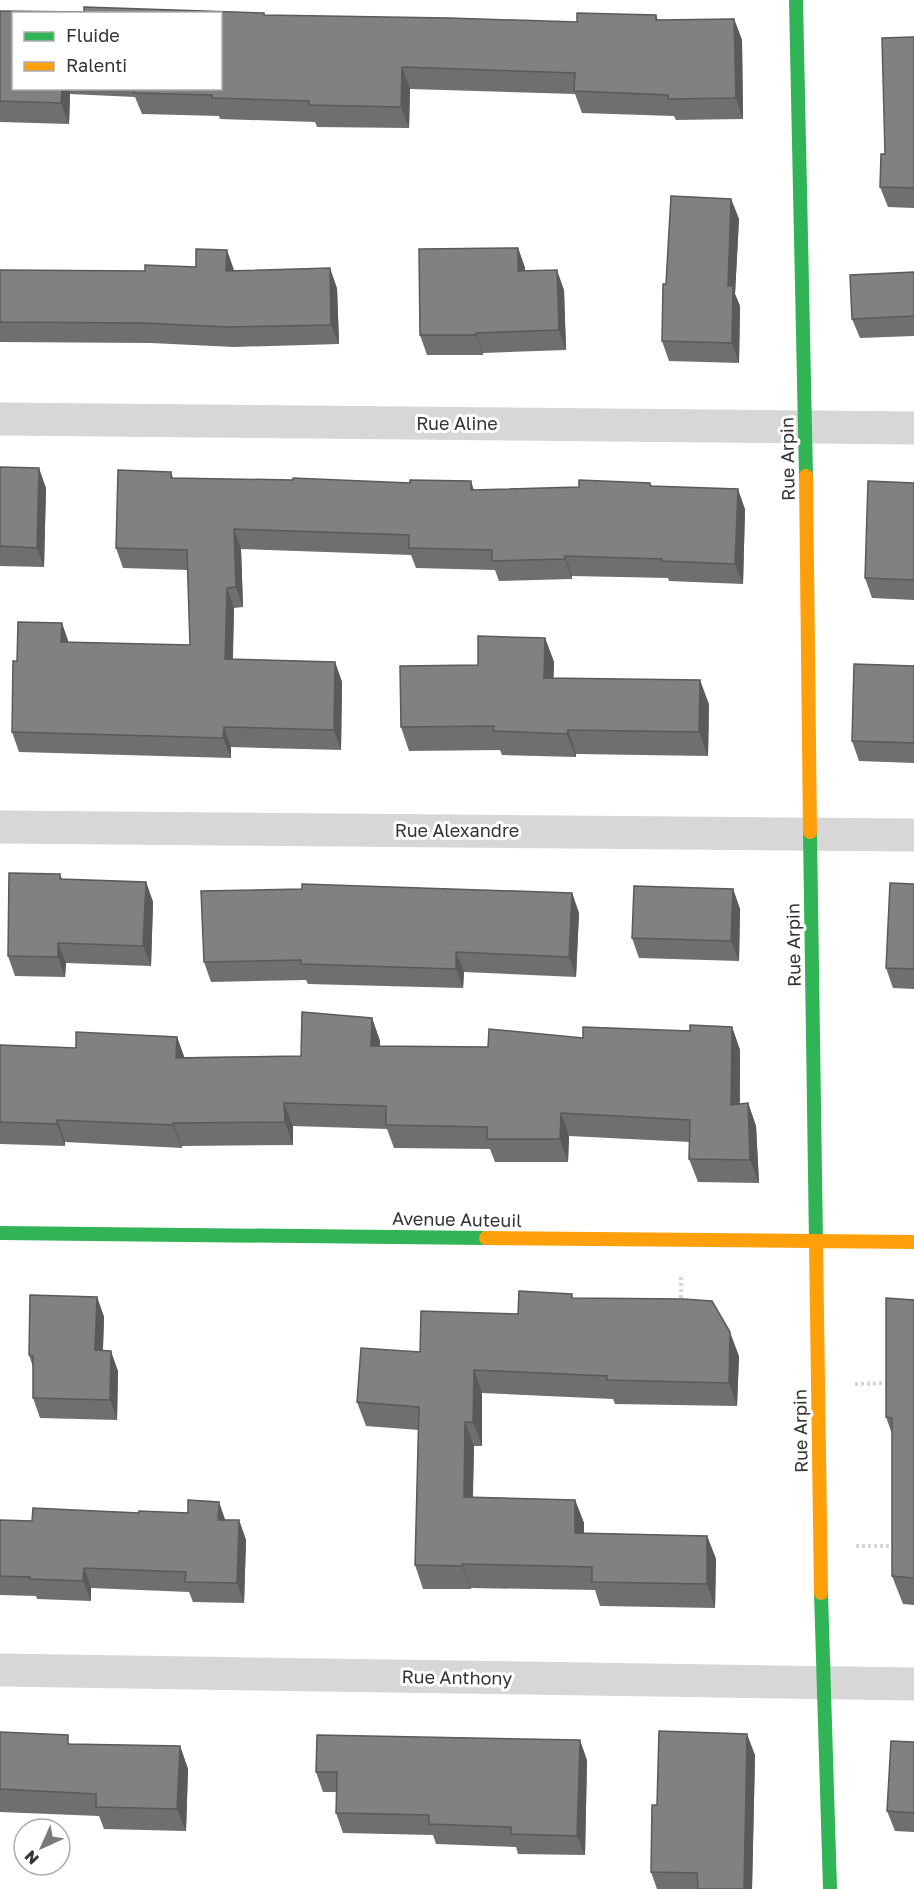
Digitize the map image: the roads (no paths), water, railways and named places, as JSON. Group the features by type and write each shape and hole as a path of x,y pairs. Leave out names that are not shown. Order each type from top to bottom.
{"street":[{"name":"Rue Arpin","path":"796,0 805,426 820,1545 830,1889"},
{"name":"Rue Aline","path":"0,419 914,428"},
{"name":"Rue Alexandre","path":"0,827 914,835"},
{"name":"Avenue Auteuil","path":"0,1233 914,1242"},
{"name":"Rue Anthony","path":"0,1670 914,1684"}]}
